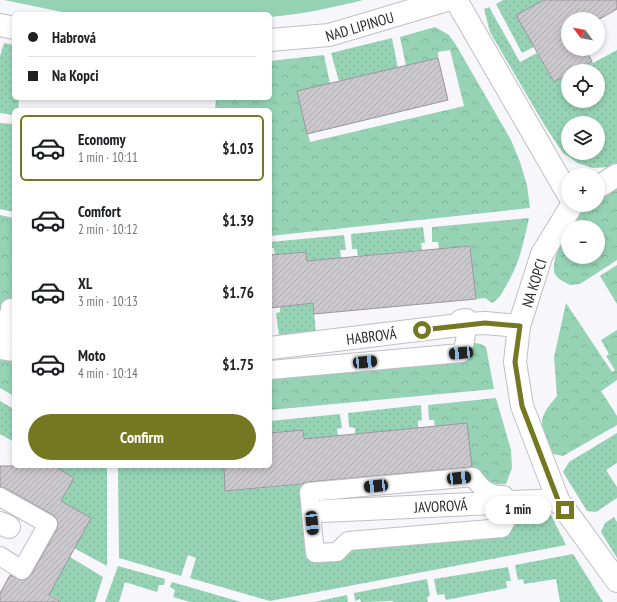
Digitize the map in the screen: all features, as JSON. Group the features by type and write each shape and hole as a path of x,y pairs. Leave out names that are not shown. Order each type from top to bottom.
{"street":[{"name":"NAD LIPINOU","path":"272,40 329,35 447,0"},
{"path":"456,0 561,182"},
{"path":"0,25 12,28"},
{"path":"605,183 617,175"},
{"name":"NA KOPCI","path":"568,212 542,254 520,326 515,362 522,406 558,500 617,581"},
{"name":"HABROVÁ","path":"272,348 467,324 485,323 520,326"},
{"name":"JAVOROVÁ","path":"324,511 558,500"}],"lane":[{"path":"12,317 0,350 12,352"},
{"path":"272,337 467,318 465,346 461,353 272,370"},
{"path":"472,477 481,488 490,494 504,494 506,503 508,517 502,528 348,541 337,552 315,553 310,492 472,477"},
{"path":"0,497 48,524 22,570 0,556"}],"green space":[{"path":"4,0 363,0 340,6 272,17 272,12 62,12"},
{"path":"503,0 544,0 534,47 522,53 496,4"},
{"path":"489,7 520,62 537,53 554,82 561,78 561,108 605,108 605,64 587,64 592,61 593,63 617,50 617,165 611,167 592,168 574,160 605,160 605,116 561,116 561,150 545,126 490,32 484,9"},
{"path":"435,27 449,35 511,140 527,185 530,208 272,236 272,108 215,108 216,100 272,100 272,61 324,55 330,84 297,91 310,142 464,106 450,50 438,52 438,58 406,66 400,37"},
{"path":"392,38 398,68 339,81 331,53"},
{"path":"4,43 12,45 12,100 19,100 18,108 12,108 12,115 0,113 0,56"},
{"path":"0,123 12,124 12,212 0,209"},
{"path":"617,187 617,260 580,284 570,285 562,281 555,274 555,258 561,243 561,264 605,264 605,220 574,220 581,212 605,212 605,195"},
{"path":"0,215 12,218 12,297 0,348"},
{"path":"529,218 523,245 515,269 502,293 497,300 492,303 485,298 476,299 470,246 439,249 438,242 432,242 432,227"},
{"path":"423,227 425,243 421,243 422,250 358,256 357,249 352,249 351,234"},
{"path":"344,235 346,250 340,250 341,258 307,261 306,252 275,255 274,248 272,248 272,242"},
{"path":"617,265 617,304 600,276"},
{"path":"313,303 316,333 279,336 276,313 280,312 280,307"},
{"path":"566,303 612,372 615,370 606,356 609,354 601,340 617,330 617,380 601,391 617,416 617,425 563,456 553,454 545,437 542,424 545,412 557,396 554,357"},
{"path":"475,343 486,347 494,389 272,410 272,370"},
{"path":"0,350 12,352 12,395 0,388"},
{"path":"496,398 511,450 512,468 506,484 492,483 481,473 472,474 467,423 435,426 434,420 429,420 428,405"},
{"path":"0,401 12,408 12,441 0,434"},
{"path":"421,405 422,420 418,421 418,428 355,434 355,428 349,427 348,413"},
{"path":"340,414 342,428 337,429 338,436 304,439 303,430 272,433 272,421"},
{"path":"617,433 617,463 606,470 617,487 617,498 596,512 587,511 563,472 569,462"},
{"path":"57,468 107,468 107,566 74,548 91,518 61,501 74,478"},
{"path":"118,468 224,468 226,491 309,484 315,553 502,528 517,511 536,510 550,513 566,545 270,601 190,578 196,558 188,555 181,576 119,558"},
{"path":"614,517 617,522 617,558 601,532 605,523"},
{"path":"573,554 603,602 560,602 556,579 524,584 523,579 518,580 515,565"},
{"path":"70,557 103,577 95,602 62,602 49,594"},
{"path":"118,566 165,579 164,585 159,585 157,592 125,582 119,602 105,602"},
{"path":"508,567 511,581 506,581 507,588 446,600 444,594 437,595 434,579"},
{"path":"427,579 430,596 427,597 428,602 361,602 360,599 355,601 354,593"},
{"path":"172,582 241,602 190,602 173,597 175,590 170,587"},
{"path":"347,595 347,602 314,602"}],"building":[{"path":"544,0 617,0 617,9 605,16 605,12 561,12 561,56 589,56 592,61 587,64 561,64 561,78 554,82 516,15"},
{"path":"438,58 448,100 307,134 297,91"},
{"path":"470,246 476,299 314,314 313,303 272,308 272,255 306,252 307,261"},
{"path":"467,423 472,467 225,491 224,468 272,468 272,433 303,430 304,439"},
{"path":"0,466 12,466 12,468 57,468 74,478 61,501 91,518 49,595 61,602 0,602 0,593 10,575 22,580 27,579 31,575 57,529 58,524 57,519 53,515 5,488 0,487"}],"route":[{"path":"422,330 485,323 520,326 515,362 522,406 558,500 565,510"}]}
